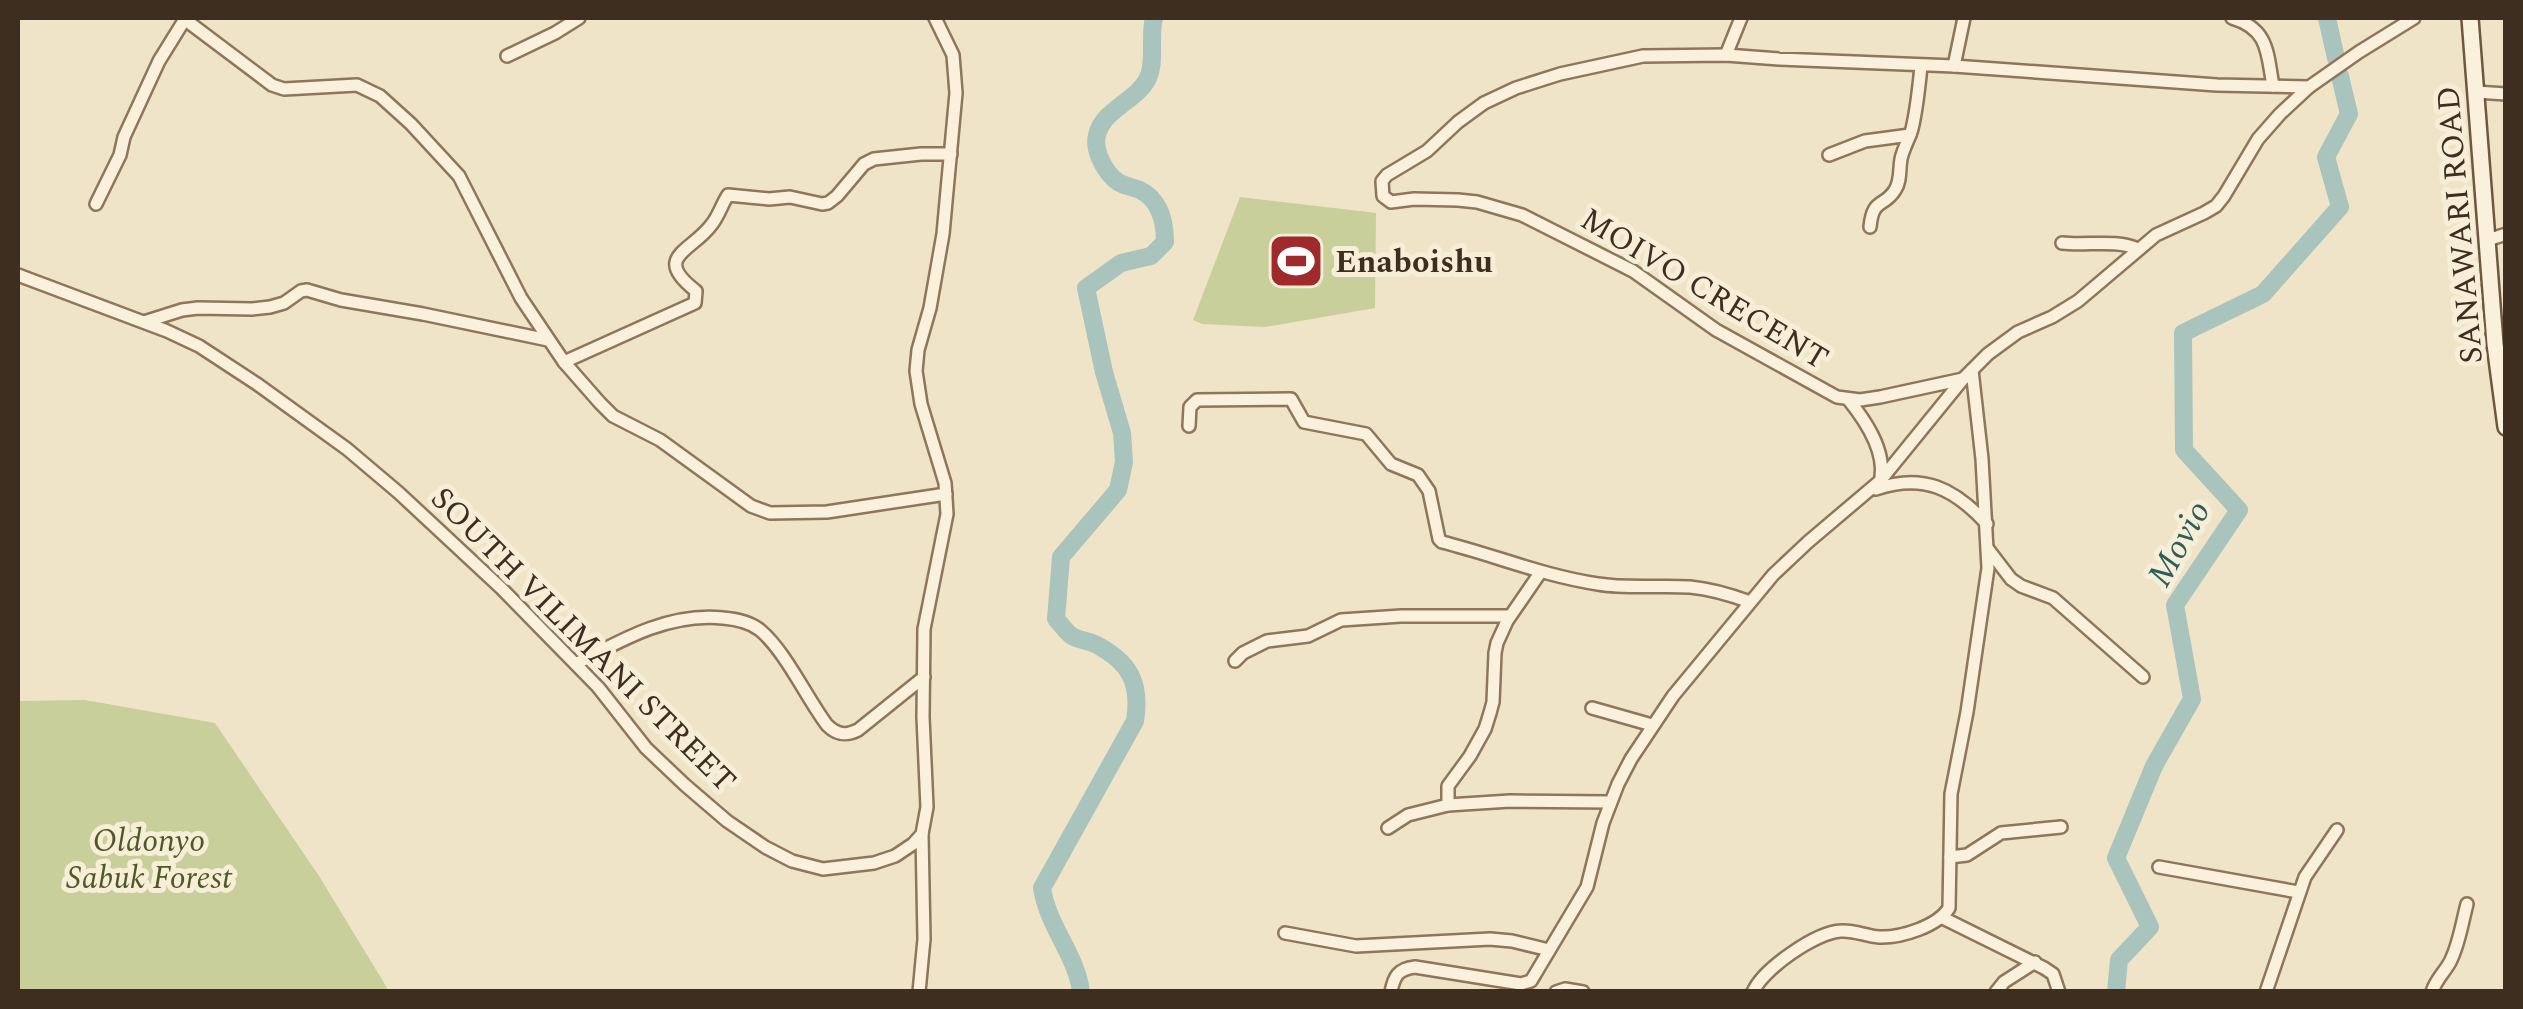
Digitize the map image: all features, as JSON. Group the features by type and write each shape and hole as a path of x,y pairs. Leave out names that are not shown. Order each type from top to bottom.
{"street":[{"path":"96,204 159,61 184,18 272,85 357,85 380,96 459,176 506,270 564,362 613,416 660,440 723,488 770,513 827,512 946,494"},
{"path":"507,56 579,18"},
{"path":"919,992 924,939 922,834 927,807 924,629 947,514 945,483 921,404 916,371 939,257 956,93 948,42 936,18"},
{"path":"1726,55 1741,18"},
{"path":"1954,66 1964,18"},
{"path":"2232,18 2245,21 2258,31 2273,86"},
{"path":"1390,992 1397,973 1404,968 1527,983 1536,976 1587,887 1610,802 1631,759 1694,670 1788,560 1880,482 1967,374 2008,338 2078,301 2156,235 2216,206 2258,139 2280,114 2309,87 2414,18"},
{"name":"SANAWARI ROAD","path":"2470,18 2506,427"},
{"name":"MOIVO CRECENT","path":"1967,374 1880,398 1848,400 1716,330 1633,271 1522,215 1478,202 1392,202 1383,196 1381,185 1387,175 1427,150 1484,103 1560,74 1643,56 1726,55 2217,85 2309,87"},
{"path":"1870,227 1874,209 1896,189 1917,107 1922,66"},
{"path":"2476,92 2506,94"},
{"path":"1828,154 1864,141 1910,135"},
{"path":"564,362 696,304 696,291 680,278 676,268 678,258 710,227 728,195 828,203 864,164 874,159 951,154"},
{"path":"2488,240 2506,234"},
{"path":"2062,243 2120,244 2138,249"},
{"name":"SOUTH VILIMANI STREET","path":"18,274 199,346 347,450 501,588 598,687 646,748 726,820 765,847 792,862 823,869 874,863 895,856 922,834"},
{"path":"144,322 182,310 270,306 307,290 548,340"},
{"path":"1943,918 1951,900 1951,794 1986,587 1988,549 1967,374"},
{"path":"1190,426 1189,412 1196,400 1292,399 1304,422 1366,434 1396,467 1418,475 1429,491 1438,539 1442,542 1540,572 1602,585 1694,588 1750,602"},
{"path":"1848,400 1868,428 1881,456 1880,482"},
{"path":"1869,492 1897,482 1922,482 1943,488 1987,524"},
{"path":"1988,549 2011,579 2053,598 2143,677"},
{"path":"1448,805 1448,786 1485,729 1495,680 1495,654 1510,616 1540,572"},
{"path":"1235,661 1266,641 1308,636 1340,620 1510,616"},
{"path":"576,664 640,632 672,621 694,617 736,620 758,628 828,725 834,732 845,734 858,730 924,677"},
{"path":"1592,708 1652,725"},
{"path":"1388,828 1408,815 1448,805 1610,802"},
{"path":"1950,857 1968,855 2000,832 2061,827"},
{"path":"2266,992 2298,892 2337,830"},
{"path":"2159,867 2298,892"},
{"path":"2432,992 2454,954 2468,904"},
{"path":"1753,992 1778,964 1832,932 1894,936 1943,918 2035,962 2053,974 2059,992"},
{"path":"1286,934 1356,946 1490,940 1549,950"},
{"path":"1996,992 2004,982 2035,962"},
{"path":"1556,992 1565,988 1583,992"}],"green space":[{"name":"Enaboishu","path":"1240,197 1376,213 1375,308 1265,327 1202,324 1193,320"},
{"name":"Oldonyo Sabuk Forest","path":"85,700 215,723 319,876 389,991 18,991 18,701"}],"waterway":[{"path":"1081,992 1042,888 1135,721 1136,695 1130,675 1117,658 1072,636 1056,619 1061,557 1118,490 1124,462 1122,433 1086,288 1121,263 1151,256 1165,242 1157,205 1147,194 1113,178 1101,161 1096,141 1106,118 1148,78 1154,18"},
{"path":"2327,18 2336,58"},
{"name":"Movio","path":"2116,992 2119,960 2150,927 2116,858 2154,766 2192,699 2175,605 2239,510 2184,450 2183,333 2263,294 2340,207 2326,157 2349,114 2340,76"}],"place":[{"name":"Enaboishu","path":"1296,261"}]}
